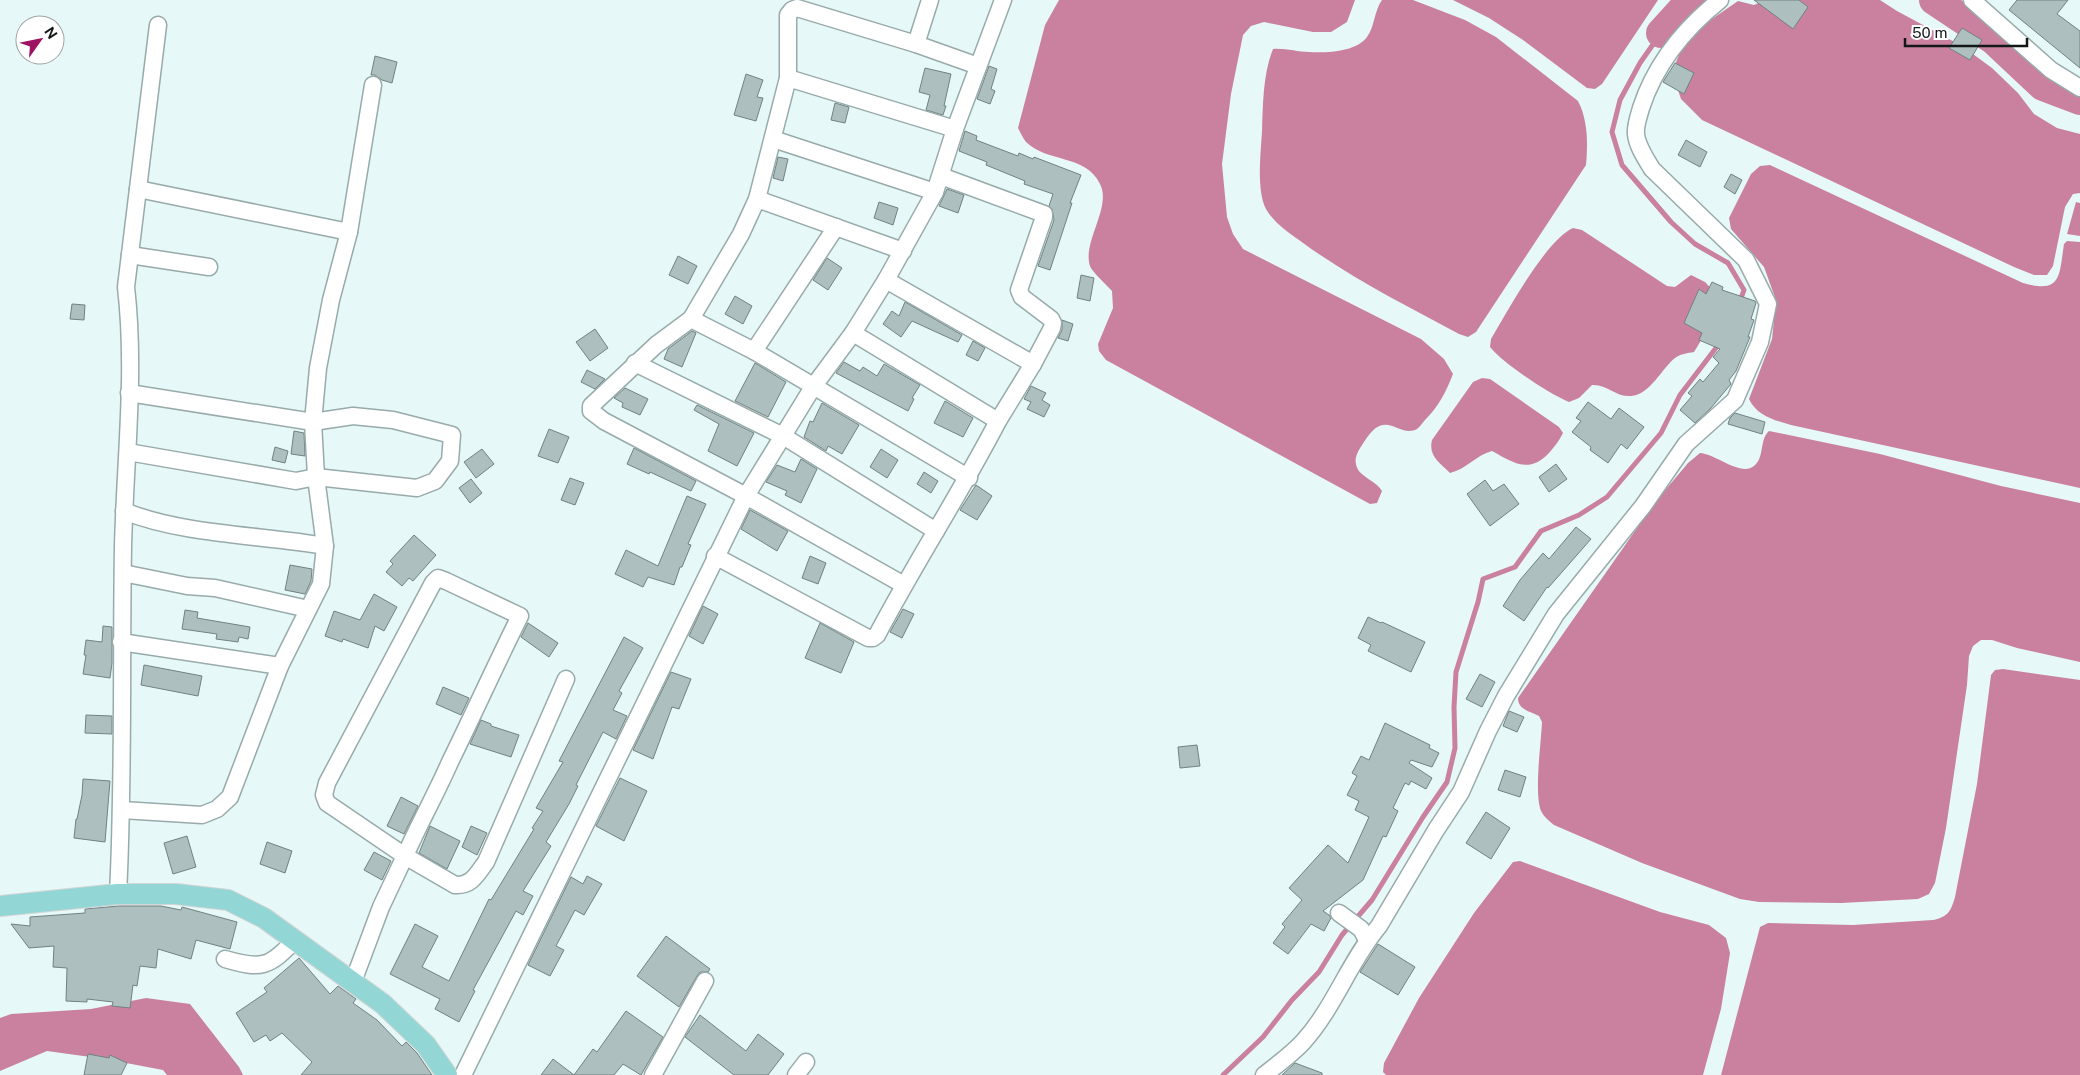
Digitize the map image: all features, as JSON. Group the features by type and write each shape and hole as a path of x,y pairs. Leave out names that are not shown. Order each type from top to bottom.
{"main road":[{"path":"0,906 118,894 176,894 228,900 264,918 383,1004 426,1045 447,1075"}],"street":[{"path":"916,44 930,0"},
{"path":"463,1075 715,556 746,496 813,387 853,333 886,280 935,192 955,129 1003,0"},
{"path":"1264,1075 1303,1042 1324,1012 1364,934 1378,926 1436,830 1462,792 1488,731 1506,696 1556,614 1643,506 1686,444 1735,400 1760,342 1768,304 1746,260 1652,169 1636,135 1645,94 1658,70 1688,28 1720,0"},
{"path":"1972,0 2051,70 2080,88"},
{"path":"904,585 746,496 604,421 591,411 591,406 656,344 691,320 740,234 757,199 788,78 788,15 792,10 797,8 916,44 978,66"},
{"path":"118,894 122,810 121,642 124,511 128,452 130,320 126,287 158,25"},
{"path":"788,78 955,129"},
{"path":"122,810 202,815 217,809 224,803 230,796 280,666 321,584 324,546 316,477 313,422 318,368 331,300 349,232 373,85"},
{"path":"773,139 935,192"},
{"path":"715,556 868,638 873,638 877,635 904,585 969,478 998,421 1033,364 1053,322 1022,297 1018,290 1044,214 941,176"},
{"path":"138,188 349,232"},
{"path":"757,199 903,251"},
{"path":"754,351 836,227"},
{"path":"130,255 209,267"},
{"path":"886,280 1033,364"},
{"path":"691,320 754,351 969,478"},
{"path":"853,333 998,421"},
{"path":"635,363 783,436 936,531"},
{"path":"128,452 296,481 316,477 417,488 435,481 450,461 452,436 393,420 352,416 313,422 129,393"},
{"path":"124,511 140,517 207,531 324,546"},
{"path":"123,573 187,586 225,590 308,609"},
{"path":"354,982 381,907 405,856 520,616 438,578 433,583 327,783 324,795 327,803 405,856 455,885 464,885 470,882 486,862 566,679"},
{"path":"121,642 280,666"},
{"path":"1342,916 1364,934"},
{"path":"225,959 244,964 265,965 277,958 294,940"},
{"path":"653,1075 705,981"}],"shaded area":[{"path":"1059,0 1355,0 1347,22 1331,32 1313,32 1264,22 1251,26 1243,35 1231,94 1222,164 1227,217 1233,234 1243,249 1421,339 1444,359 1453,374 1438,404 1417,429 1410,431 1392,426 1379,426 1359,449 1356,458 1357,468 1382,491 1377,503 1370,504 1106,360 1099,351 1098,344 1113,308 1112,291 1091,269 1089,257 1090,246 1102,203 1103,193 1100,184 1094,174 1076,163 1035,149 1026,142 1018,128 1045,25"},
{"path":"1382,0 1413,0 1465,20 1496,37 1578,101 1584,116 1587,141 1586,165 1476,332 1468,337 1459,334 1378,290 1318,253 1277,223 1269,214 1263,201 1260,171 1263,100 1265,79 1273,49 1324,52 1341,51 1356,46 1370,33 1377,9"},
{"path":"1453,0 1658,0 1602,84 1595,89 1587,88 1523,40 1489,18"},
{"path":"1765,0 1880,0 1962,46 1992,68 2018,93 2034,114 2057,128 2080,134 2080,193 2073,194 2065,207 2053,266 2047,275 2034,275 2014,267 1702,120 1681,99 1672,72 1681,50 1699,28 1738,1 1754,5"},
{"path":"1770,165 2023,283 2036,286 2052,284 2059,273 2064,244 2067,241 2080,242 2080,488 1791,425 1761,413 1752,405 1749,399 1772,339 1776,300 1764,267 1731,229 1729,218 1751,174 1760,166"},
{"path":"2076,202 2080,203 2080,236 2067,234"},
{"path":"1573,228 1582,230 1667,286 1675,287 1691,275 1705,282 1722,300 1714,319 1694,352 1675,358 1650,386 1638,394 1625,396 1602,386 1592,385 1579,398 1569,402 1527,378 1505,362 1490,347 1491,339 1539,261 1562,235"},
{"path":"1482,378 1490,379 1559,427 1563,433 1557,443 1542,459 1528,465 1521,464 1492,451 1450,473 1433,455 1432,440 1473,382"},
{"path":"1769,431 1880,454 2001,486 2080,503 2080,662 2017,648 1992,640 1981,640 1973,646 1969,656 1967,685 1946,828 1935,883 1929,894 1918,899 1841,903 1759,902 1740,899 1642,863 1554,825 1541,811 1538,781 1542,722 1539,716 1522,708 1518,698 1656,501 1688,463 1700,453 1735,467 1749,469 1760,458 1764,439"},
{"path":"2003,669 2080,680 2080,1075 1721,1075 1760,927 1768,923 1853,925 1933,920 1942,917 1950,910 1955,897 1977,784 1991,675 1995,670"},
{"path":"1520,861 1660,912 1709,925 1726,938 1730,953 1721,1009 1703,1075 1386,1075 1383,1072 1384,1063 1419,998 1474,913 1513,862"},
{"path":"146,998 190,1004 239,1067 243,1075 167,1075 163,1070 47,1051 0,1071 0,1018 11,1014 91,1009"}],"building":[{"path":"1754,0 1799,0 1808,7 1793,29"},
{"path":"2017,0 2068,0 2057,14 2080,31 2080,68 2009,10"},
{"path":"1962,28 1982,40 1970,60 1949,48"},
{"path":"375,56 397,62 392,83 371,75"},
{"path":"1675,63 1694,73 1684,94 1663,82"},
{"path":"989,66 997,69 991,89 995,91 990,104 977,99"},
{"path":"925,68 951,74 943,115 926,110 930,95 919,92"},
{"path":"746,74 763,80 757,97 763,98 756,121 734,115"},
{"path":"835,103 849,107 845,123 831,120"},
{"path":"965,131 977,136 976,140 1018,156 1019,153 1033,159 1034,157 1081,175 1070,203 1072,203 1050,270 1038,266 1054,220 1052,209 1049,206 1053,194 1024,184 1025,181 986,165 987,162 959,151"},
{"path":"1686,140 1707,152 1700,167 1678,155"},
{"path":"778,157 788,159 783,181 773,178"},
{"path":"1731,174 1742,180 1735,194 1724,187"},
{"path":"947,189 964,195 958,213 939,206"},
{"path":"879,202 898,208 893,225 874,218"},
{"path":"678,256 697,266 688,284 669,275"},
{"path":"827,258 842,268 828,290 813,280"},
{"path":"1081,275 1094,278 1090,301 1077,298"},
{"path":"1712,282 1723,287 1722,290 1755,301 1751,319 1754,320 1748,337 1750,337 1736,371 1729,380 1731,384 1710,409 1695,423 1680,410 1692,396 1688,393 1700,379 1703,382 1719,363 1713,357 1720,349 1699,340 1702,333 1684,323 1699,289 1706,294"},
{"path":"735,296 752,306 743,324 725,314"},
{"path":"905,302 962,335 958,342 912,321 901,337 883,324 892,311 899,316"},
{"path":"72,304 85,305 84,320 70,319"},
{"path":"1062,320 1073,324 1068,341 1058,338 1062,330"},
{"path":"595,329 608,348 590,361 576,342"},
{"path":"692,331 696,333 682,367 664,359 668,349"},
{"path":"973,341 985,348 978,361 966,355"},
{"path":"844,362 860,371 863,367 877,376 884,364 920,385 912,398 914,399 908,411 836,373"},
{"path":"755,363 786,382 768,417 735,401"},
{"path":"587,370 605,379 595,389 581,382"},
{"path":"1031,386 1046,393 1042,400 1050,405 1044,417 1027,409 1031,402 1024,399"},
{"path":"625,388 648,399 640,415 622,407 623,403 614,398"},
{"path":"945,401 973,418 963,437 934,423"},
{"path":"1588,402 1611,419 1619,408 1644,427 1627,449 1621,444 1608,463 1590,450 1591,447 1572,432 1581,421 1576,418"},
{"path":"822,403 859,425 842,454 828,446 826,451 804,437 810,421 813,422"},
{"path":"697,405 754,433 737,466 708,451 719,424 694,410"},
{"path":"1735,413 1765,422 1762,434 1728,424 1730,418"},
{"path":"549,429 569,437 558,463 538,456"},
{"path":"294,431 304,433 305,456 291,454"},
{"path":"275,447 288,451 285,463 272,460"},
{"path":"634,448 696,481 691,491 650,472 649,474 627,464"},
{"path":"482,449 494,464 476,478 464,462"},
{"path":"881,449 898,460 887,478 870,467"},
{"path":"801,459 817,469 801,503 785,495 787,491 766,482 777,465 795,472"},
{"path":"1556,464 1567,479 1549,492 1539,477"},
{"path":"924,472 938,481 931,493 917,484"},
{"path":"570,478 584,483 575,505 561,500"},
{"path":"471,479 482,493 470,503 459,488"},
{"path":"1485,480 1493,491 1504,484 1519,504 1490,526 1467,494"},
{"path":"976,485 992,496 977,520 960,510"},
{"path":"687,496 706,504 688,544 691,545 682,567 680,567 674,585 648,577 643,587 615,574 626,550 658,566"},
{"path":"750,510 788,531 777,551 741,529"},
{"path":"1576,527 1591,539 1547,587 1524,621 1503,606 1520,580 1543,553 1549,559"},
{"path":"414,535 436,555 413,581 409,578 402,586 386,572 393,564 390,561"},
{"path":"810,556 826,563 818,584 802,578"},
{"path":"290,565 312,569 311,581 305,594 285,590"},
{"path":"374,594 397,607 384,631 375,626 368,648 343,639 342,642 325,636 334,611 360,620"},
{"path":"703,606 718,614 703,644 689,636"},
{"path":"903,609 914,614 902,638 890,632"},
{"path":"185,610 198,612 197,618 250,627 248,639 239,637 238,642 216,639 217,634 182,629"},
{"path":"1368,617 1425,642 1411,672 1368,651 1371,645 1358,638"},
{"path":"528,623 558,643 549,657 521,637"},
{"path":"820,623 854,642 841,673 805,658"},
{"path":"103,626 112,627 110,678 83,674 86,640 102,642"},
{"path":"624,637 643,648 619,691 622,693 613,710 627,716 616,739 603,732 576,785 578,786 569,804 546,842 551,846 523,891 533,896 523,915 516,911 473,990 475,991 459,1022 435,1009 440,999 390,974 415,924 438,936 422,967 449,981 489,899 491,900 534,829 532,828 543,811 536,808 563,762 559,761"},
{"path":"144,665 202,676 198,696 141,685"},
{"path":"671,672 691,679 679,709 672,707 653,759 633,750"},
{"path":"1480,674 1495,682 1482,707 1466,699"},
{"path":"443,687 469,698 461,715 436,704"},
{"path":"1509,711 1524,717 1517,732 1503,726"},
{"path":"86,715 112,716 112,734 85,733"},
{"path":"481,720 491,724 491,726 519,735 511,757 470,744"},
{"path":"1385,723 1430,745 1429,748 1439,753 1432,767 1411,760 1409,763 1432,778 1426,789 1411,781 1409,785 1405,783 1393,808 1398,811 1386,837 1383,836 1363,880 1323,911 1331,918 1324,931 1311,924 1288,954 1273,943 1285,927 1282,924 1302,900 1289,888 1328,845 1348,863 1369,817 1355,810 1359,801 1347,795 1357,776 1352,773 1361,756 1369,760"},
{"path":"1197,745 1200,766 1180,768 1178,747"},
{"path":"1505,770 1526,777 1520,797 1498,790"},
{"path":"620,778 647,791 624,841 596,826"},
{"path":"83,779 110,781 105,842 74,838"},
{"path":"401,797 418,806 404,834 387,826"},
{"path":"1486,812 1510,828 1491,859 1466,843"},
{"path":"430,826 460,841 447,869 419,853"},
{"path":"471,826 487,833 477,855 462,847"},
{"path":"187,836 196,867 173,874 164,843"},
{"path":"267,842 292,851 285,873 260,864"},
{"path":"374,852 391,861 382,880 364,870"},
{"path":"587,876 602,884 584,915 575,910 556,946 564,950 550,976 528,965 571,877 583,884"},
{"path":"119,906 161,906 181,910 182,907 237,922 230,949 196,940 191,959 158,949 156,968 140,966 137,986 133,985 130,1008 112,1006 113,1002 87,999 87,1002 66,1001 67,968 53,967 54,946 29,948 11,924 30,926 30,917 85,913 85,909"},
{"path":"666,936 710,969 708,972 700,972 679,1007 637,976"},
{"path":"1378,944 1415,967 1398,995 1360,972"},
{"path":"299,958 330,994 338,986 356,999 353,1003 377,1020 402,1046 406,1042 417,1053 432,1075 301,1075 312,1062 282,1033 270,1041 266,1035 254,1042 236,1013 267,992 264,988"},
{"path":"626,1011 663,1037 641,1075 623,1064 614,1075 574,1075 593,1049 597,1052"},
{"path":"700,1015 746,1051 758,1034 784,1054 768,1075 734,1075 685,1037"},
{"path":"88,1054 109,1058 110,1055 127,1063 121,1075 84,1075"},
{"path":"553,1059 574,1075 541,1075"},
{"path":"1295,1063 1322,1073 1322,1075 1282,1075"}],"waterway":[{"path":"1661,33 1691,0"},
{"path":"1934,0 1994,40 2043,86 2080,100"},
{"path":"1661,33 1640,63 1620,100 1612,132 1622,165 1671,222 1695,244 1728,263 1744,290 1740,301"},
{"path":"1223,1075 1263,1037 1292,1000 1319,972 1342,935 1372,900 1447,782 1455,748 1454,707 1456,672 1478,602 1483,579 1515,567 1541,531 1579,515 1607,497 1661,433 1680,395 1719,344"}]}
